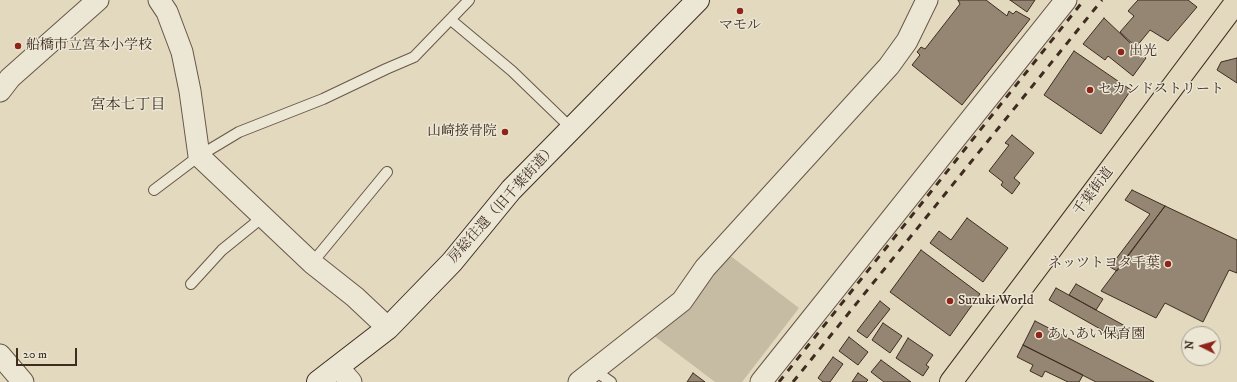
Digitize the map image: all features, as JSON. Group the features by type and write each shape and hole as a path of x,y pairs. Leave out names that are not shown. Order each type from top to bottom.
{"highway":[{"name":"千葉街道","path":"951,382 1236,2"}],"street":[{"path":"0,91 10,78 98,0"},
{"path":"159,0 167,12 182,52 190,91 199,156 312,263 355,297 388,328"},
{"name":"房総往還（旧千葉街道）","path":"318,382 345,374 452,262 511,190 698,0"},
{"path":"586,376 682,301 705,268 889,66 907,41 927,0"},
{"path":"761,382 1066,0"},
{"path":"0,356 23,382"}],"lane":[{"path":"154,190 199,156 239,132 323,99 414,56 469,0"},
{"path":"451,20 512,71 571,128"},
{"path":"312,263 387,172"},
{"path":"191,284 222,250 264,216"},
{"path":"586,376 611,382"}],"shaded area":[{"path":"728,254 799,308 742,382 715,382 653,335"}],"building":[{"path":"958,0 986,0 1007,16 1009,11 1013,14 1016,11 1030,19 962,105 912,65 920,55 917,52 921,47 925,49 960,4"},
{"path":"1010,0 1035,0 1027,12"},
{"path":"1138,0 1188,0 1197,7 1168,41 1150,30 1136,47 1120,32 1134,16 1128,11"},
{"path":"1104,18 1146,58 1133,76 1108,56 1105,60 1083,44"},
{"path":"1074,51 1131,90 1101,134 1044,95"},
{"path":"1237,58 1237,83 1217,70 1221,62"},
{"path":"1012,135 1034,153 1014,178 1020,183 1012,194 1001,185 1003,182 989,171 1009,145 1005,143"},
{"path":"1132,190 1165,206 1117,271 1110,267 1150,214 1125,200"},
{"path":"1165,206 1237,240 1237,273 1229,270 1203,322 1165,303 1156,318 1101,291"},
{"path":"967,218 1008,248 983,282 930,243 939,231 951,240"},
{"path":"921,250 980,294 950,336 890,292"},
{"path":"1076,284 1103,299 1096,310 1069,295"},
{"path":"1056,288 1125,326 1118,339 1049,300"},
{"path":"880,301 890,309 867,338 857,331"},
{"path":"1035,321 1154,382 1096,382 1023,345"},
{"path":"883,323 902,336 890,353 872,340"},
{"path":"849,337 868,352 858,365 839,351"},
{"path":"908,338 933,355 926,365 929,367 923,376 896,358"},
{"path":"1023,345 1083,375 1079,382 1068,382 1045,371 1042,377 1030,371 1033,365 1017,357"},
{"path":"833,357 843,364 830,382 823,382 818,378"},
{"path":"881,360 911,382 884,382 871,372"},
{"path":"693,373 705,382 687,382"},
{"path":"858,373 868,380 866,382 852,382"}],"railway":[{"path":"779,382 1084,0"},
{"path":"793,382 1102,0"}],"place":[{"name":"マモル","path":"740,11"},
{"name":"船橋市立宮本小学校","path":"18,46"},
{"name":"出光","path":"1121,52"},
{"name":"セカンドストリート","path":"1090,90"},
{"name":"山崎接骨院","path":"505,132"},
{"name":"ネッツトヨタ千葉","path":"1168,264"},
{"name":"Suzuki World","path":"950,301"},
{"name":"あいあい保育園","path":"1039,335"}],"district":[{"name":"宮本七丁目","path":"128,106"}]}
